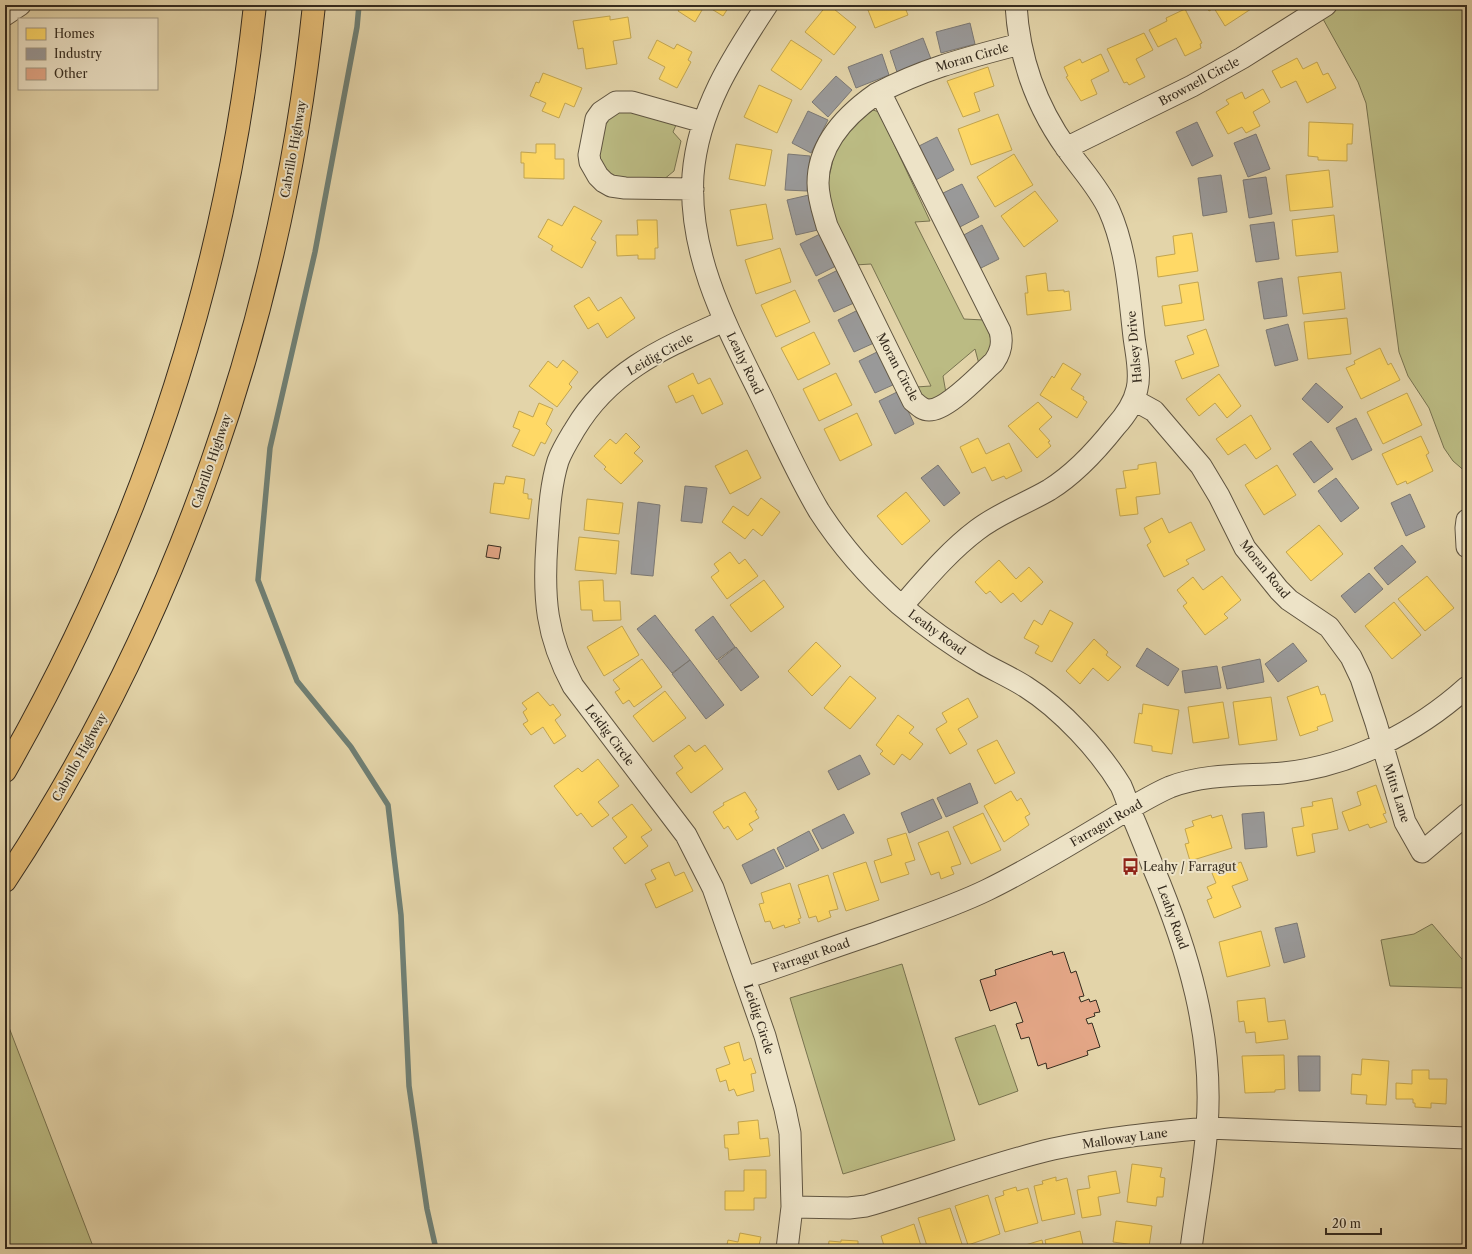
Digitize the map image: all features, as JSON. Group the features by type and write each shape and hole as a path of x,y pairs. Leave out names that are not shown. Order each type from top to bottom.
{"highway":[{"path":"5,771 57,675 91,604 136,500 168,411 203,294 227,190 241,110 255,5"},
{"name":"Cabrillo Highway","path":"5,881 59,794 116,688 168,576 210,466 248,349 278,230 300,112 314,5"}],"street":[{"path":"5,15 20,5"},
{"name":"Leahy Road","path":"768,5 728,65 717,86 702,122 696,151 693,189 695,227 707,278 724,321 820,511 841,542 878,584 902,606 951,643 978,661 1026,687 1061,714 1109,770 1122,789 1181,936 1192,976 1204,1035 1207,1128 1191,1249"},
{"name":"Halsey Drive","path":"902,606 936,567 976,530 998,515 1048,491 1077,469 1115,427 1134,400 1138,388 1138,372 1121,247 1108,209 1047,118 1036,95 1020,44 1016,5"},
{"name":"Brownell Circle","path":"1066,148 1236,62 1326,5"},
{"name":"Moran Circle","path":"880,92 1000,331 1002,340 999,355 994,362 949,402 939,408 928,410 920,407 913,401 827,226 821,204 818,184 820,166 825,150 845,118 860,105 880,92 919,73 942,64 1020,44"},
{"path":"693,189 633,189 611,186 598,176 590,162 589,155 596,119 601,112 616,102 632,102 702,122"},
{"name":"Leidig Circle","path":"724,321 653,355 629,370 604,389 586,411 558,461 552,485 545,582 550,628 563,667 573,686 686,836 713,888 765,1036 790,1133 792,1206 787,1249"},
{"name":"Moran Road","path":"1134,400 1154,411 1201,466 1219,496 1245,548 1279,590 1289,600 1330,627 1342,642 1351,656 1361,678 1382,743"},
{"path":"1467,520 1467,547"},
{"name":"Farragut Road","path":"745,978 931,914 986,890 1036,865 1130,808 1166,789 1209,777 1265,774 1308,769 1336,762 1382,743 1428,719 1467,687"},
{"name":"Mitts Lane","path":"1382,743 1405,822 1422,852 1467,814"},
{"name":"Malloway Lane","path":"792,1206 849,1208 866,1206 997,1164 1053,1149 1098,1140 1207,1128 1467,1138"}],"green space":[{"path":"1326,5 1467,5 1467,473 1453,461 1444,448 1429,408 1408,376 1399,352 1366,103 1358,82 1318,10"},
{"path":"873,110 879,112 930,221 915,222 964,319 984,320 990,335 990,349 980,368 975,349 943,376 946,393 933,400 923,398 916,387 931,386 871,264 855,265 832,215 827,186 835,151 849,129"},
{"path":"619,111 627,111 676,125 673,132 681,141 674,171 663,180 615,179 596,160 602,123"},
{"path":"1432,924 1467,965 1467,988 1390,986 1381,940 1414,934"},
{"path":"902,964 955,1140 843,1174 790,998"},
{"path":"5,1017 94,1249 5,1249"},
{"path":"995,1025 1018,1091 979,1105 955,1038"}],"building: Homes":[{"path":"682,5 705,5 695,22 678,11"},
{"path":"705,5 730,5 723,16"},
{"path":"827,5 829,5 856,27 834,55 805,32"},
{"path":"866,5 904,5 908,15 875,28"},
{"path":"1205,5 1248,5 1251,9 1225,26 1214,8 1209,11"},
{"path":"1185,9 1202,43 1200,44 1201,48 1185,56 1176,38 1158,47 1149,30 1167,21 1166,18"},
{"path":"610,16 610,20 628,17 631,38 613,41 617,64 586,69 583,48 578,49 573,21"},
{"path":"1144,33 1153,50 1136,59 1145,77 1129,85 1127,82 1124,83 1107,49"},
{"path":"657,40 674,49 677,44 692,52 688,60 691,62 677,88 659,79 665,67 648,58"},
{"path":"791,40 822,60 801,90 771,70"},
{"path":"1101,54 1109,71 1091,80 1097,94 1081,101 1066,77 1068,76 1064,67 1080,59 1082,63"},
{"path":"1297,58 1303,69 1317,62 1323,75 1328,73 1336,88 1307,103 1296,81 1281,88 1272,71"},
{"path":"988,67 994,86 974,93 980,111 963,117 947,81"},
{"path":"543,73 582,88 574,107 565,103 559,118 542,111 546,103 530,96 536,82 539,83"},
{"path":"759,85 792,100 777,133 744,117"},
{"path":"1263,89 1270,102 1253,112 1260,126 1246,133 1242,127 1228,134 1216,112 1229,104 1226,100 1242,92 1245,99"},
{"path":"998,114 1012,150 971,165 958,129"},
{"path":"1309,122 1353,124 1352,144 1347,144 1347,161 1318,160 1318,157 1308,156"},
{"path":"536,144 555,144 555,159 564,159 564,179 524,178 524,163 521,163 521,152 536,153"},
{"path":"736,144 772,150 765,186 729,179"},
{"path":"1014,154 1033,185 995,207 977,177"},
{"path":"1329,170 1333,207 1290,211 1286,175"},
{"path":"1035,191 1058,221 1024,247 1001,216"},
{"path":"766,204 773,239 737,246 730,210"},
{"path":"574,206 602,221 591,239 596,242 582,268 551,250 553,246 538,237 548,219 562,226"},
{"path":"1334,215 1338,252 1296,256 1292,220"},
{"path":"637,220 657,220 658,248 655,248 655,259 638,259 638,255 617,256 616,235 638,235"},
{"path":"1192,233 1198,271 1158,277 1156,257 1175,254 1173,236"},
{"path":"780,248 791,282 756,294 745,260"},
{"path":"1341,272 1345,309 1303,314 1298,277"},
{"path":"1046,273 1048,291 1069,291 1071,310 1027,315 1025,293 1028,293 1026,276"},
{"path":"1198,282 1204,320 1165,326 1162,306 1182,303 1179,285"},
{"path":"795,290 810,322 776,337 761,305"},
{"path":"589,297 598,311 621,297 635,318 607,338 598,323 588,329 574,306"},
{"path":"1347,318 1351,354 1308,359 1304,322"},
{"path":"1206,329 1219,366 1182,379 1175,361 1194,354 1187,336"},
{"path":"814,332 830,364 798,380 781,348"},
{"path":"1380,348 1388,365 1391,363 1400,380 1361,399 1346,368 1355,364 1354,361"},
{"path":"563,360 578,372 569,384 572,387 557,407 529,386 548,361 557,368"},
{"path":"1063,363 1081,374 1071,389 1084,397 1083,399 1087,402 1077,418 1040,395 1052,376 1054,378"},
{"path":"693,373 698,384 710,378 723,404 702,414 693,395 676,403 668,386"},
{"path":"836,373 852,405 819,421 803,389"},
{"path":"1219,374 1241,406 1227,418 1215,403 1199,416 1186,399"},
{"path":"1407,393 1422,425 1383,444 1367,412"},
{"path":"1038,402 1052,417 1039,429 1050,441 1048,442 1051,446 1037,458 1008,426"},
{"path":"539,403 553,409 546,424 552,430 545,444 541,442 534,456 512,446 520,430 513,427 519,411 533,417"},
{"path":"857,413 872,445 840,461 824,429"},
{"path":"1251,415 1271,449 1256,459 1245,444 1228,455 1216,439"},
{"path":"626,433 640,447 634,453 643,461 621,484 604,469 606,467 594,456 610,439 616,444"},
{"path":"1421,436 1429,453 1426,455 1433,471 1407,484 1406,481 1397,485 1382,454"},
{"path":"978,438 986,454 1009,443 1022,471 1006,479 1004,476 992,481 985,467 972,473 960,447"},
{"path":"747,450 761,478 730,494 715,466"},
{"path":"1156,462 1160,494 1136,497 1138,514 1120,516 1116,489 1126,488 1123,471 1138,469 1138,465"},
{"path":"1277,465 1296,495 1264,515 1245,485"},
{"path":"506,476 525,479 523,493 528,494 528,499 532,499 529,519 490,513 494,483 504,484"},
{"path":"906,492 930,521 902,545 877,516"},
{"path":"761,498 780,512 762,536 753,529 745,539 722,522 733,506 748,516"},
{"path":"587,499 623,503 619,534 584,530"},
{"path":"1162,518 1169,533 1191,522 1205,550 1186,560 1189,564 1164,577 1147,545 1151,542 1144,528"},
{"path":"1319,525 1343,554 1311,581 1286,552"},
{"path":"579,537 619,541 616,574 575,570"},
{"path":"730,552 739,564 745,559 758,576 727,599 711,577 719,571 714,564"},
{"path":"999,560 1016,579 1029,567 1043,582 1021,602 1013,593 1001,603 990,591 986,594 975,582"},
{"path":"1222,576 1241,600 1224,614 1228,618 1205,635 1183,606 1187,603 1177,590 1193,577 1203,590"},
{"path":"1427,576 1454,608 1425,631 1398,599"},
{"path":"603,580 604,601 620,601 621,620 593,621 592,610 581,610 579,581"},
{"path":"764,580 784,607 751,632 730,605"},
{"path":"1394,602 1421,635 1392,659 1365,626"},
{"path":"1050,610 1073,623 1052,662 1035,653 1039,646 1024,638 1034,620 1042,625"},
{"path":"622,626 639,655 604,676 587,647"},
{"path":"1094,639 1108,652 1106,655 1121,667 1108,681 1093,668 1080,684 1066,671"},
{"path":"816,642 841,666 812,696 788,671"},
{"path":"642,659 662,687 634,707 629,700 623,704 615,692 620,689 613,680"},
{"path":"850,676 876,698 850,729 824,708"},
{"path":"1318,686 1321,695 1325,694 1333,721 1317,727 1318,730 1300,736 1287,697"},
{"path":"665,691 686,718 653,742 633,716"},
{"path":"538,692 550,706 553,704 561,715 555,720 566,736 554,744 543,727 531,735 523,724 528,721 523,712 527,709 522,703"},
{"path":"1271,697 1277,740 1239,745 1233,702"},
{"path":"968,698 978,717 958,729 967,744 950,754 936,729 947,722 942,713"},
{"path":"1223,702 1229,738 1193,743 1188,707"},
{"path":"1143,704 1179,710 1172,754 1152,751 1152,746 1134,743 1139,713 1142,714"},
{"path":"898,715 914,727 909,733 923,744 910,760 902,754 894,765 880,754 883,751 876,745"},
{"path":"997,740 1015,773 995,784 977,750"},
{"path":"689,745 695,752 705,745 723,769 691,793 676,773 683,768 674,756"},
{"path":"598,759 619,786 598,802 609,815 592,827 581,813 577,816 554,786 578,768 582,772"},
{"path":"1376,785 1386,813 1383,814 1387,822 1370,828 1368,824 1349,831 1342,812 1361,805 1357,792"},
{"path":"1011,791 1017,801 1021,798 1030,814 1025,817 1029,825 1004,842 984,806"},
{"path":"745,792 757,810 755,811 759,818 749,824 753,830 737,840 728,826 724,829 713,812 724,805 723,803"},
{"path":"1332,798 1338,829 1312,834 1315,852 1297,856 1292,828 1304,826 1301,808 1313,806 1312,802"},
{"path":"632,804 652,830 641,837 648,846 625,864 613,848 627,837 612,818"},
{"path":"983,813 1001,850 971,864 953,827"},
{"path":"1211,815 1212,818 1222,815 1232,848 1190,861 1185,844 1189,843 1185,829 1194,826 1192,821"},
{"path":"948,831 961,864 951,867 954,874 941,879 939,872 931,875 918,843"},
{"path":"906,833 915,860 905,863 909,874 881,883 874,861 892,855 887,839"},
{"path":"669,862 675,876 684,872 693,891 656,908 645,884 656,879 651,870"},
{"path":"866,862 879,900 846,911 833,873"},
{"path":"1241,862 1248,880 1232,886 1241,907 1214,918 1207,900 1212,898 1207,887 1216,883 1212,873"},
{"path":"828,875 838,909 829,911 831,917 818,922 816,916 809,918 798,885"},
{"path":"790,883 801,918 798,919 800,923 785,928 784,925 773,929 770,921 765,922 759,904 764,903 761,893"},
{"path":"1261,931 1270,966 1227,977 1219,942"},
{"path":"1265,998 1268,1022 1285,1020 1288,1039 1256,1043 1255,1032 1246,1033 1244,1021 1239,1022 1237,1001"},
{"path":"739,1042 744,1061 751,1058 756,1073 751,1074 754,1091 737,1096 734,1089 729,1091 726,1080 720,1082 716,1069 730,1064 724,1047"},
{"path":"1284,1055 1285,1089 1275,1090 1275,1092 1245,1093 1242,1056"},
{"path":"1362,1059 1389,1061 1386,1105 1366,1104 1367,1095 1351,1094 1352,1074 1361,1075"},
{"path":"1412,1070 1429,1070 1429,1079 1447,1079 1446,1104 1431,1103 1431,1108 1415,1107 1413,1099 1396,1099 1396,1083 1412,1084"},
{"path":"758,1120 760,1139 768,1138 770,1156 729,1160 728,1148 725,1148 724,1135 739,1134 738,1122"},
{"path":"1132,1164 1162,1168 1160,1177 1165,1178 1163,1197 1157,1197 1156,1206 1127,1202"},
{"path":"744,1170 766,1170 766,1198 754,1198 754,1210 725,1210 725,1191 744,1191"},
{"path":"1116,1171 1120,1193 1098,1197 1101,1215 1082,1218 1077,1190 1090,1188 1088,1176"},
{"path":"1056,1177 1056,1181 1067,1178 1075,1214 1042,1221 1034,1186 1043,1184 1042,1181"},
{"path":"1016,1187 1017,1191 1028,1188 1038,1223 1005,1232 995,1198 1004,1195 1003,1191"},
{"path":"988,1195 1000,1234 968,1245 955,1206"},
{"path":"950,1208 963,1247 956,1249 928,1249 918,1218"},
{"path":"1116,1221 1152,1226 1149,1247 1113,1242"},
{"path":"914,1224 922,1249 885,1249 881,1236"},
{"path":"1080,1231 1084,1249 1047,1249 1045,1240"},
{"path":"740,1233 761,1237 758,1249 726,1249 728,1240 738,1242"},
{"path":"841,1240 858,1241 858,1249 828,1249 829,1241 841,1242"},
{"path":"1042,1240 1044,1249 1012,1249"}],"building: Industry":[{"path":"970,23 975,44 941,53 936,32"},
{"path":"923,38 931,59 897,72 890,51"},
{"path":"882,54 889,75 856,88 848,67"},
{"path":"836,76 852,90 828,117 812,102"},
{"path":"808,111 828,120 811,153 792,143"},
{"path":"1197,122 1213,156 1192,166 1176,132"},
{"path":"1256,134 1270,169 1248,177 1234,143"},
{"path":"937,137 954,170 934,181 917,147"},
{"path":"788,154 810,156 807,191 785,190"},
{"path":"1221,175 1227,212 1203,216 1198,178"},
{"path":"1266,177 1272,214 1249,218 1243,180"},
{"path":"962,184 979,217 958,228 941,194"},
{"path":"809,195 818,230 796,235 787,200"},
{"path":"1274,222 1279,259 1256,262 1250,225"},
{"path":"982,225 999,259 979,269 962,236"},
{"path":"820,234 836,266 816,276 800,244"},
{"path":"838,270 854,303 834,312 818,280"},
{"path":"1282,278 1287,316 1264,319 1258,282"},
{"path":"858,310 874,343 854,352 838,320"},
{"path":"1288,324 1298,360 1275,366 1266,330"},
{"path":"879,351 895,384 875,393 859,361"},
{"path":"1316,383 1343,407 1328,423 1302,399"},
{"path":"899,391 914,424 895,434 879,401"},
{"path":"1356,418 1372,450 1352,460 1336,428"},
{"path":"1311,441 1333,469 1314,483 1293,454"},
{"path":"938,465 960,493 944,506 921,478"},
{"path":"1336,478 1359,508 1341,522 1318,491"},
{"path":"685,486 707,488 702,523 681,521"},
{"path":"1410,494 1425,527 1406,536 1391,503"},
{"path":"638,502 660,505 653,576 631,574"},
{"path":"1402,545 1416,562 1388,585 1374,568"},
{"path":"1369,573 1383,589 1355,613 1341,596"},
{"path":"655,615 690,660 672,673 637,629"},
{"path":"713,616 735,647 717,660 695,630"},
{"path":"1293,643 1307,661 1278,682 1265,664"},
{"path":"736,647 759,677 741,691 718,661"},
{"path":"1147,648 1179,669 1168,686 1136,666"},
{"path":"1260,659 1264,682 1227,689 1222,667"},
{"path":"690,660 724,705 706,719 672,674"},
{"path":"1217,666 1221,688 1185,693 1182,671"},
{"path":"860,755 870,774 838,790 828,771"},
{"path":"970,783 978,803 946,817 937,798"},
{"path":"933,799 942,818 909,833 901,813"},
{"path":"1264,812 1267,847 1245,849 1242,814"},
{"path":"844,814 854,833 822,849 812,830"},
{"path":"809,831 819,850 786,867 777,848"},
{"path":"774,849 784,868 751,884 742,865"},
{"path":"1297,923 1305,957 1284,963 1275,928"},
{"path":"1298,1056 1320,1056 1320,1091 1299,1091"}],"building: Other":[{"path":"488,545 501,547 499,559 486,557"},
{"path":"1052,951 1053,955 1064,952 1071,973 1076,971 1084,996 1079,997 1081,1002 1089,999 1090,1002 1096,1000 1100,1012 1094,1013 1095,1016 1086,1019 1088,1024 1092,1023 1100,1047 1087,1051 1088,1055 1047,1069 1046,1063 1038,1066 1029,1037 1021,1039 1016,1024 1023,1022 1016,1002 990,1011 980,980 996,975 995,970"}],"waterway":[{"path":"359,5 357,27 315,252 270,448 258,580 297,681 351,747 388,805 401,915 409,1086 427,1209 436,1249"}],"place":[{"name":"Leahy / Farragut","path":"1130,866"}]}
